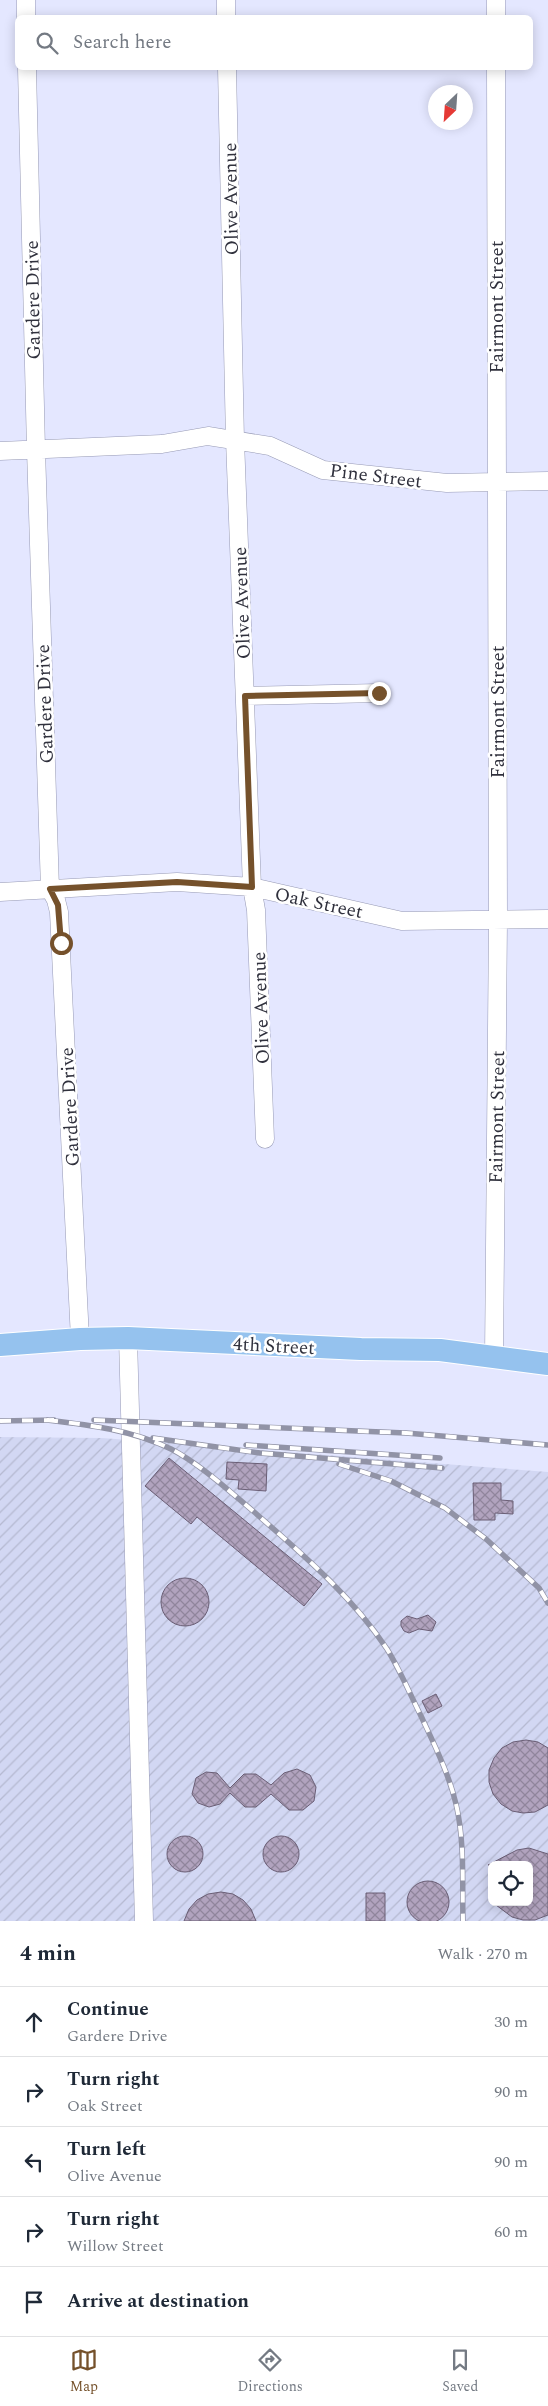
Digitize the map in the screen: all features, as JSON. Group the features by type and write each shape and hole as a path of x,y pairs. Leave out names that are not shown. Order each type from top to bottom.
{"main road":[{"name":"4th Street","path":"0,1345 80,1339 128,1338 361,1349 440,1350 548,1364"}],"street":[{"path":"26,0 26,15"},
{"path":"226,0 226,15"},
{"path":"496,0 496,15"},
{"name":"Gardere Drive","path":"27,70 36,450 50,889 60,912 80,1339"},
{"name":"Olive Avenue","path":"227,70 235,440 252,887 256,910 265,1139"},
{"name":"Fairmont Street","path":"494,1357 498,920 496,70"},
{"name":"Pine Street","path":"0,451 162,444 208,436 270,446 323,470 446,483 548,482"},
{"path":"245,696 379,693"},
{"name":"Oak Street","path":"0,892 177,882 252,887 402,921 548,919"},
{"path":"128,1338 144,1921"}],"shaded area":[{"path":"0,1437 102,1438 548,1472 548,1921 0,1921"}],"building":[{"path":"169,1458 322,1584 304,1606 197,1517 191,1524 145,1486"},
{"path":"227,1462 267,1464 266,1491 238,1489 239,1480 226,1479"},
{"path":"473,1483 501,1483 501,1500 513,1501 513,1514 495,1513 495,1520 474,1520"},
{"path":"185,1578 194,1580 202,1585 207,1593 209,1602 207,1611 202,1619 194,1624 185,1626 176,1624 168,1619 163,1611 161,1602 163,1593 168,1585 176,1580"},
{"path":"428,1615 436,1622 432,1631 419,1629 409,1633 404,1631 401,1626 401,1621 407,1616 417,1619"},
{"path":"436,1694 442,1706 428,1713 422,1701"},
{"path":"526,1740 538,1742 548,1748 548,1805 535,1812 523,1813 512,1811 501,1804 493,1794 489,1782 489,1770 494,1758 502,1748 513,1742"},
{"path":"297,1769 310,1775 316,1787 314,1801 303,1810 289,1810 271,1794 256,1807 245,1807 230,1793 220,1804 209,1807 198,1803 192,1794 196,1778 206,1772 217,1773 230,1788 244,1774 256,1774 271,1785 284,1773"},
{"path":"185,1836 198,1841 203,1854 198,1867 185,1872 172,1867 167,1854 172,1841"},
{"path":"281,1836 294,1841 299,1854 294,1867 281,1872 268,1867 263,1854 268,1841"},
{"path":"529,1848 548,1854 548,1915 535,1920 523,1920 512,1917 497,1906 533,1906 533,1861 496,1861 517,1850"},
{"path":"428,1881 443,1887 449,1902 445,1914 436,1921 420,1921 416,1919 411,1914 407,1902 413,1887"},
{"path":"221,1892 233,1894 243,1900 251,1909 256,1921 184,1921 189,1909 197,1900 208,1894"},
{"path":"366,1893 385,1893 385,1921 366,1921"}],"railway":[{"path":"47,1420 95,1426 141,1437 171,1449 193,1462 289,1543 341,1593 373,1629 396,1665 431,1737 441,1759 456,1804 463,1862 463,1921"},
{"path":"0,1421 54,1420"},
{"path":"94,1420 406,1433 548,1445"},
{"path":"153,1438 260,1453 442,1468"},
{"path":"246,1445 440,1458"},
{"path":"339,1464 391,1481 445,1508 486,1539 539,1588 548,1603"}],"route":[{"path":"61,943 60,912 50,889 177,882 252,887 245,696 379,693"}]}
